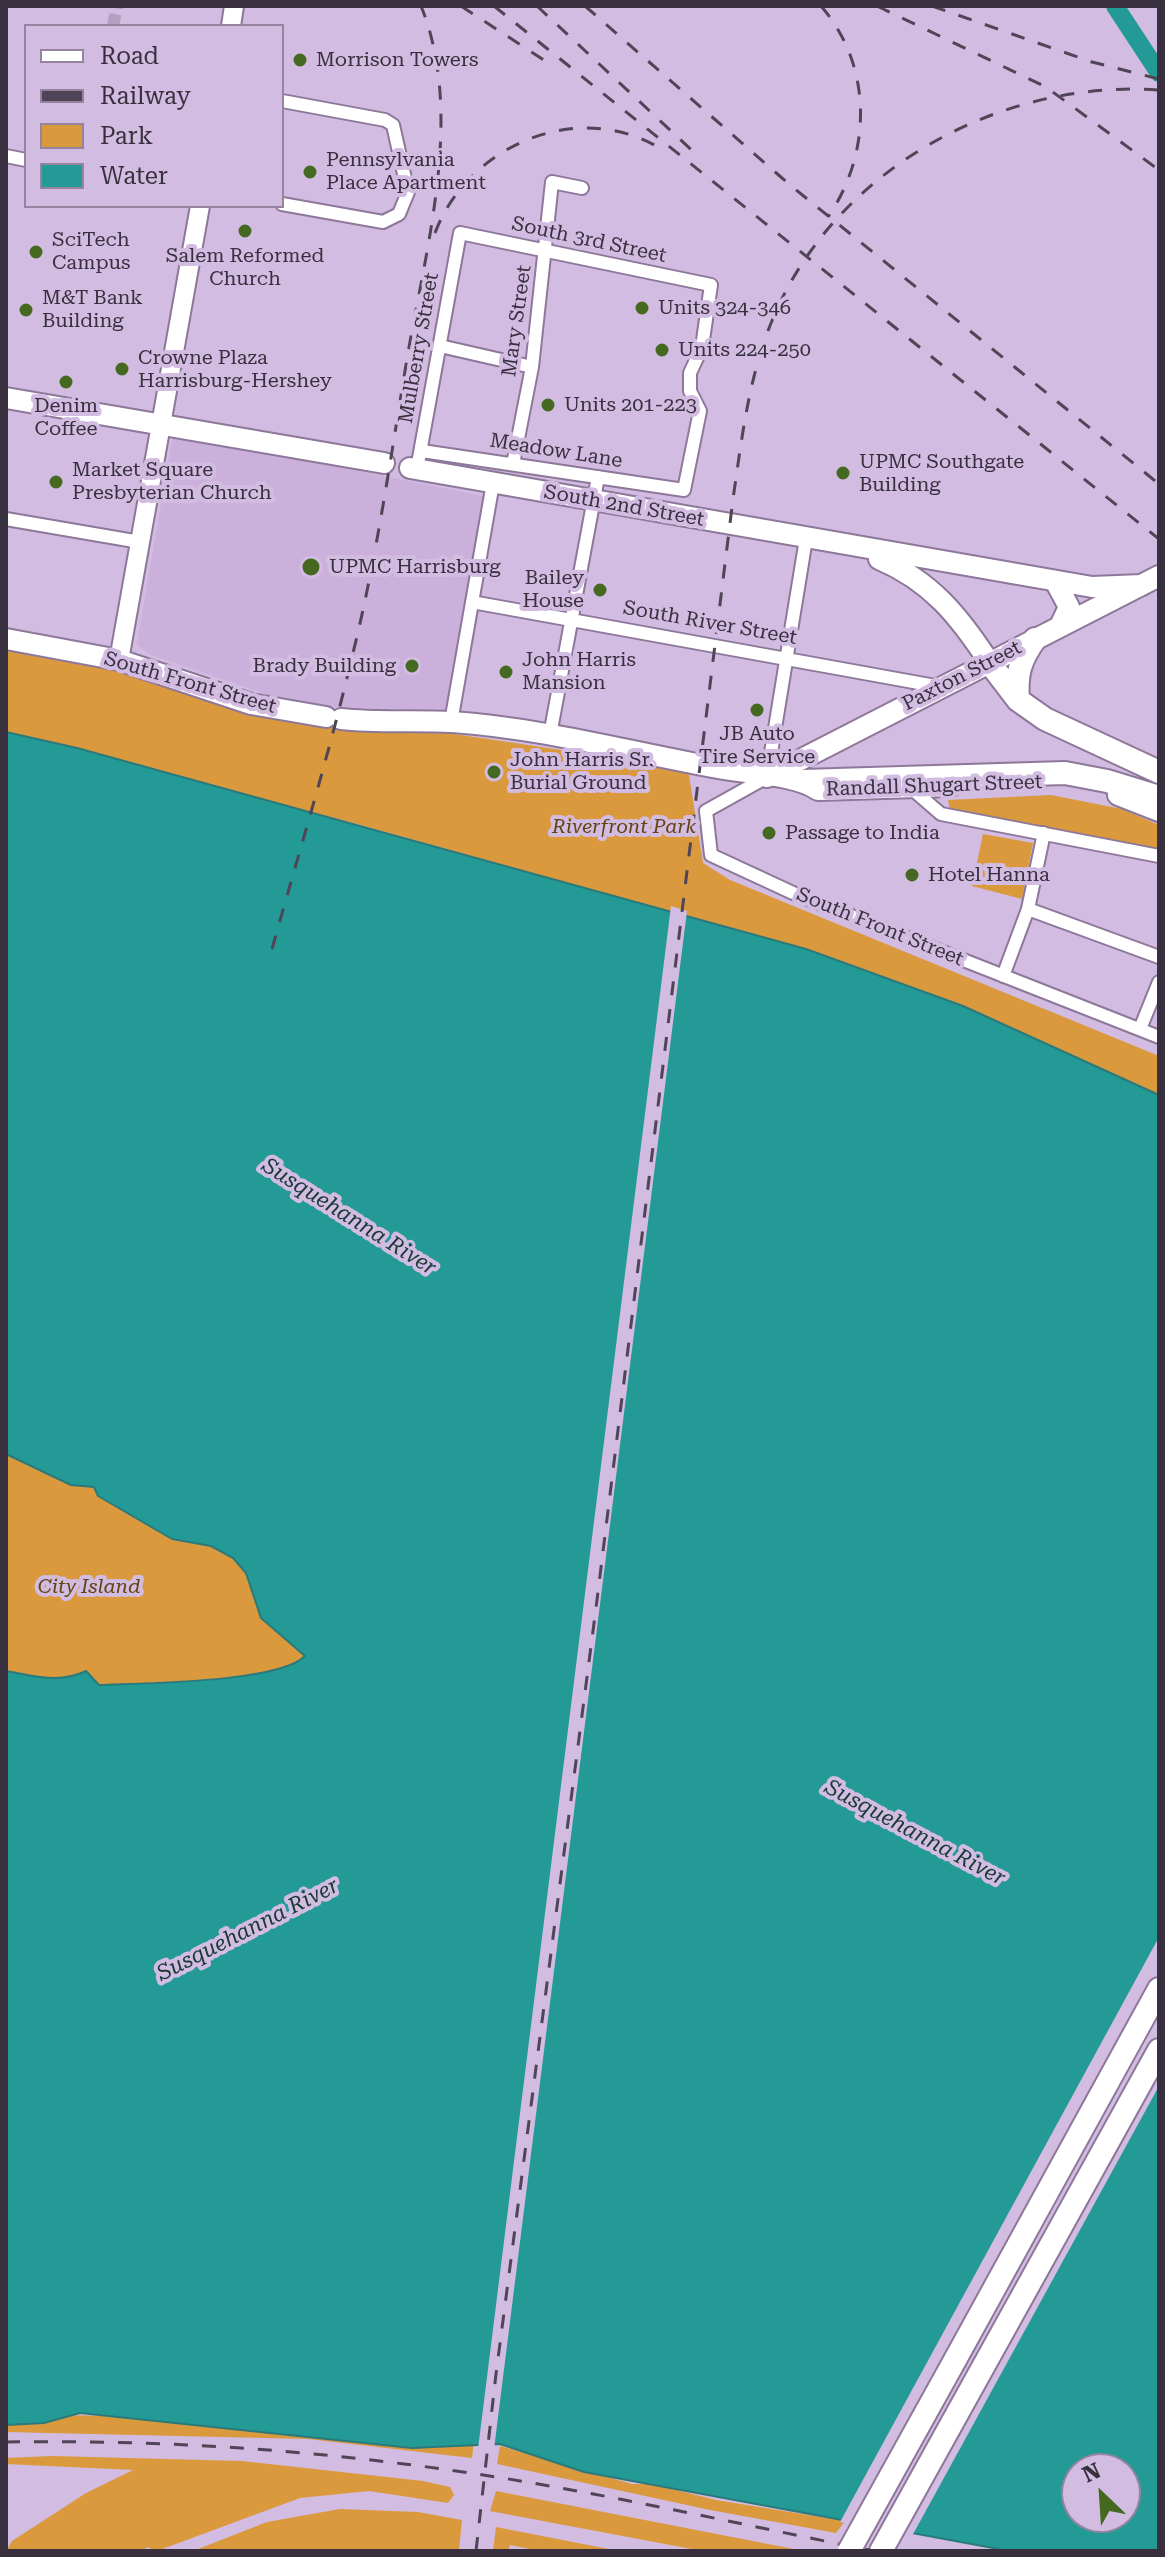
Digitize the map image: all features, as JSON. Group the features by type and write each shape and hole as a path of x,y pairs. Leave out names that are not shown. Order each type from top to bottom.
{"highway":[{"path":"1018,700 1016,679 1020,660 1035,639"},
{"path":"989,662 1018,700 1068,731 1159,772"},
{"path":"804,781 1065,773 1107,781 1159,797"},
{"path":"849,2551 1159,1989"},
{"path":"881,2551 1159,2050"}],"main road":[{"path":"119,660 200,208"},
{"path":"6,398 384,463"},
{"name":"South 2nd Street","path":"417,463 493,483 1055,581 1109,589 1151,581"},
{"name":"South 2nd Street","path":"838,544 873,556 923,581 952,609 989,662"},
{"path":"1055,581 1069,607 1060,626"},
{"name":"Paxton Street","path":"767,777 1151,581"},
{"name":"South Front Street","path":"6,639 119,660 251,704 334,718 393,723 451,722 550,735 767,777 804,781"},
{"name":"Randall Shugart Street","path":"804,781 818,790 1057,783 1121,796 1159,811"}],"street":[{"path":"284,101 385,120 393,125 407,200 395,218 377,221 284,204"},
{"name":"Mary Street","path":"513,464 532,367 552,182 582,188"},
{"name":"South 3rd Street","path":"460,233 711,285 702,347 690,373 690,391 700,411 684,490"},
{"name":"Mulberry Street","path":"417,463 460,233"},
{"path":"440,346 532,367"},
{"name":"Meadow Lane","path":"417,463 513,464 684,490"},
{"path":"550,735 598,477"},
{"path":"451,722 493,483"},
{"path":"6,519 140,542"},
{"path":"767,777 806,539"},
{"name":"South River Street","path":"472,602 941,687"},
{"name":"South Front Street","path":"767,777 706,811 711,855 778,887 1159,1037"},
{"path":"912,789 941,814 1159,856"},
{"path":"1003,976 1028,909 1044,833"},
{"path":"1028,909 1159,957"},
{"path":"1140,1029 1159,982"}],"shaded area":[{"name":"UPMC Harrisburg","path":"173,434 483,496 447,710 325,707 274,697 148,654 137,644"}],"green space":[{"name":"Riverfront Park","path":"6,650 118,671 243,710 315,725 357,730 448,733 688,769 703,863 730,880 1159,1056 1159,1096 963,1006 822,954 357,824 6,732"},
{"path":"1051,795 1122,809 1159,825 1159,852 950,810 948,800"},
{"path":"983,834 1033,843 1022,899 972,886"},
{"name":"City Island","path":"6,1454 71,1485 94,1487 98,1496 172,1539 211,1546 233,1558 246,1573 261,1618 305,1656 290,1665 267,1672 175,1682 99,1685 86,1671 56,1678 6,1671"},
{"path":"55,2415 175,2417 474,2441 472,2458 308,2439 6,2432 6,2423 46,2423"},
{"path":"500,2446 632,2484 652,2484 716,2500 845,2521 836,2533 710,2510 497,2464"},
{"path":"52,2456 242,2461 423,2481 450,2487 454,2495 448,2503 369,2491 300,2498 157,2551 147,2547 144,2551 6,2551 12,2541 86,2493 133,2470 6,2464 6,2458"},
{"path":"496,2491 804,2551 702,2551 490,2511"},
{"path":"340,2509 418,2512 462,2520 459,2551 193,2551 267,2522"},
{"path":"496,2527 619,2551 540,2551 510,2545 508,2551 493,2551"}],"water":[{"name":"Susquehanna River","path":"6,732 77,748 806,949 963,1006 1159,1095 1159,2551 1009,2551 584,2472 500,2444 412,2448 80,2413 44,2423 6,2425 6,1671 56,1678 86,1671 99,1685 175,1682 268,1672 305,1656 261,1618 246,1573 233,1558 211,1546 172,1539 98,1496 94,1487 71,1485 6,1454"}],"pier":[{"path":"671,906 687,911 494,2449 478,2449"},
{"path":"1159,1937 1159,2086 912,2536 840,2522"}],"waterway":[{"path":"1115,6 1159,73"}],"tunnel":[{"path":"113,24 117,6"}],"railway":[{"path":"272,949 334,730 361,619 432,223 441,134 440,90 434,47 421,6"},
{"path":"461,6 553,66"},
{"path":"494,6 1159,539"},
{"path":"537,6 699,157"},
{"path":"585,6 790,185 1159,484"},
{"path":"821,6 838,30 850,55 858,82 860,110 859,138 853,165 828,217"},
{"path":"877,6 1046,87 1159,170"},
{"path":"932,6 1092,62 1159,79"},
{"path":"476,2551 733,499 758,360 774,316 802,263 839,217 882,177 931,143 985,118 1041,100 1100,90 1159,90"},
{"path":"435,233 450,203 472,177 498,155 527,140 559,130 593,128 626,133 658,147"},
{"path":"6,2442 205,2446 404,2464 581,2492 874,2551"}],"place":[{"name":"Morrison Towers","path":"300,60"},
{"name":"Pennsylvania Place Apartment","path":"310,172"},
{"name":"Salem Reformed Church","path":"245,231"},
{"name":"SciTech Campus","path":"36,252"},
{"name":"Units 324-346","path":"642,308"},
{"name":"M&T Bank Building","path":"26,310"},
{"name":"Units 224-250","path":"662,350"},
{"name":"Crowne Plaza Harrisburg-Hershey","path":"122,369"},
{"name":"Denim Coffee","path":"66,382"},
{"name":"Units 201-223","path":"548,405"},
{"name":"UPMC Southgate Building","path":"843,473"},
{"name":"Market Square Presbyterian Church","path":"56,482"},
{"name":"UPMC Harrisburg","path":"311,567"},
{"name":"Bailey House","path":"600,590"},
{"name":"Brady Building","path":"412,666"},
{"name":"John Harris Mansion","path":"506,672"},
{"name":"JB Auto Tire Service","path":"757,710"},
{"name":"John Harris Sr. Burial Ground","path":"494,772"},
{"name":"Passage to India","path":"769,833"},
{"name":"Hotel Hanna","path":"912,875"}]}
